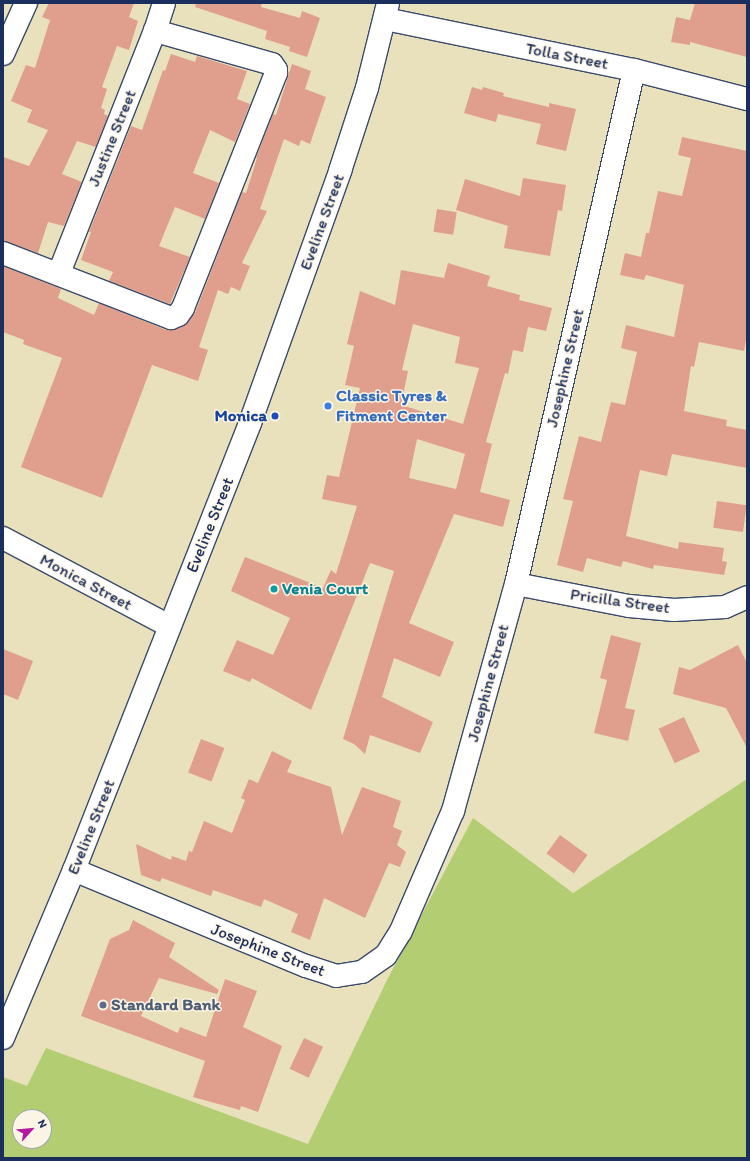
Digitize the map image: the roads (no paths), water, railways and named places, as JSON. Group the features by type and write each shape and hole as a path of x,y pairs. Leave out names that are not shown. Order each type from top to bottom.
{"street":[{"path":"3,54 26,3"},
{"name":"Justine Street","path":"59,273 155,31 164,3"},
{"name":"Tolla Street","path":"387,11 634,70 747,99"},
{"name":"Eveline Street","path":"3,1038 74,870 250,423 340,171 367,88 387,11"},
{"path":"3,253 59,273 171,318 178,315 183,308 198,273 276,70 272,64 155,31"},
{"name":"Josephine Street","path":"74,870 306,966 336,976 362,972 386,954 401,931 453,811 516,584 634,70"},
{"name":"Monica Street","path":"3,538 170,626"},
{"name":"Pricilla Street","path":"516,584 629,606 674,610 725,607 747,597"}],"place":[{"name":"Classic Tyres & Fitment Center","path":"328,406"},
{"name":"Monica","path":"275,416"},
{"name":"Venia Court","path":"274,589"},
{"name":"Standard Bank","path":"103,1005"}]}
